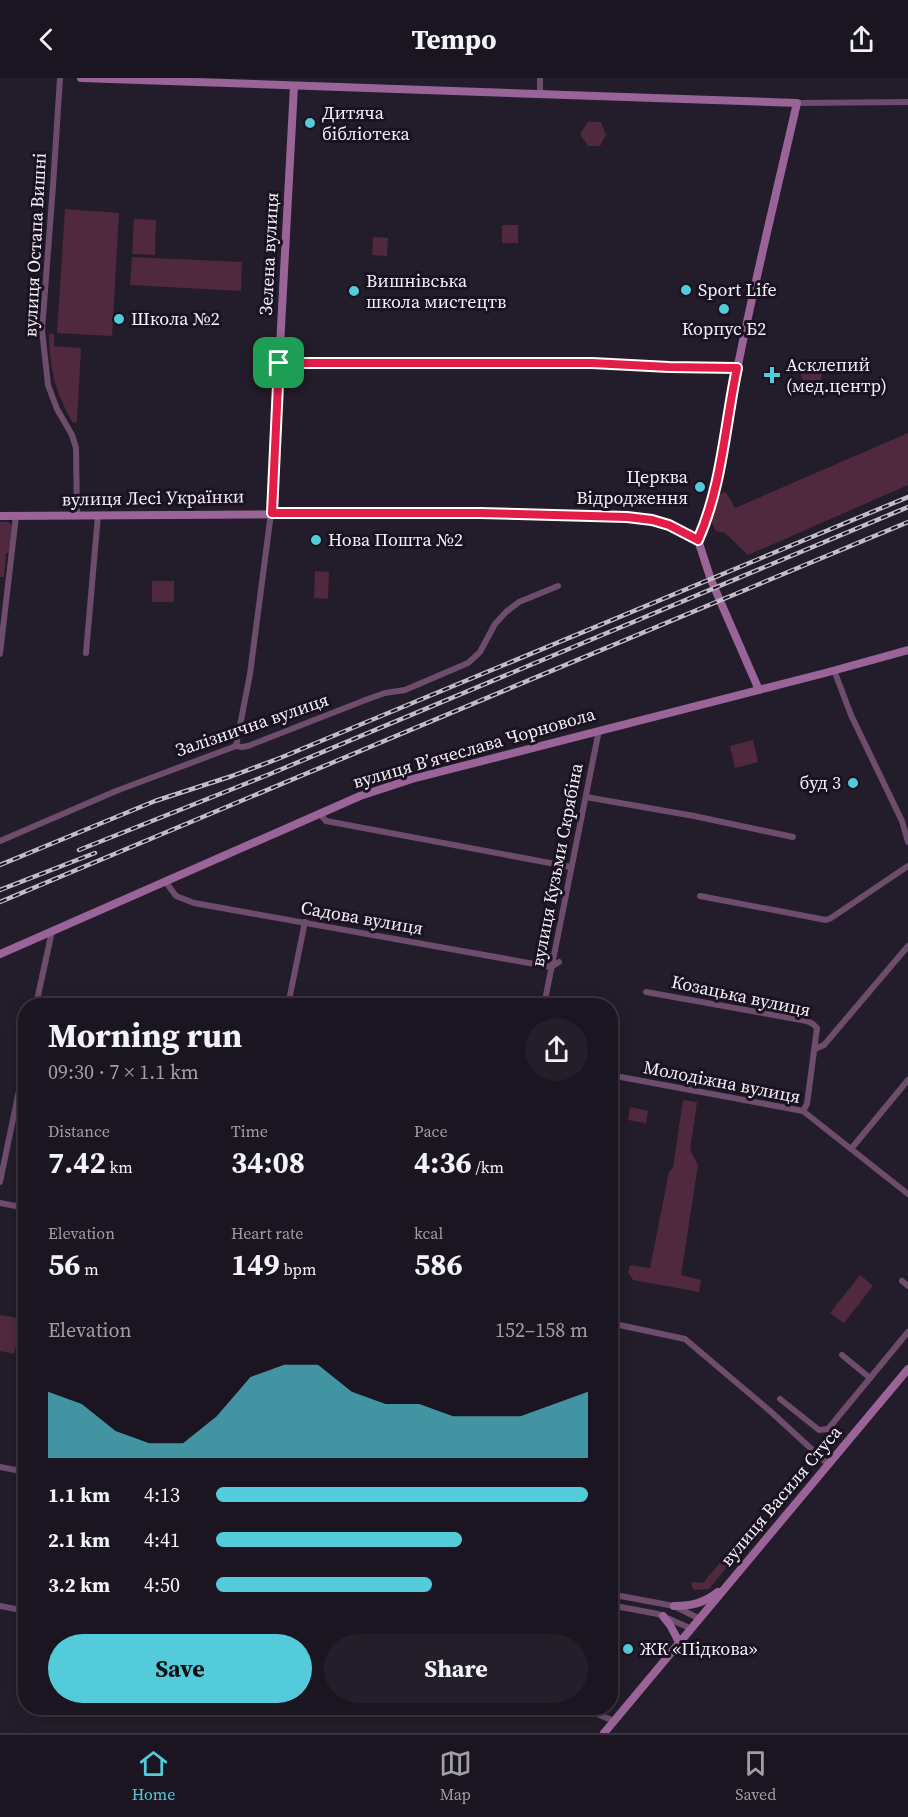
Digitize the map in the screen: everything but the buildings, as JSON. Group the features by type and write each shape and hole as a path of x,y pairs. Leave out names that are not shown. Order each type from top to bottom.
{"street":[{"name":"вулиця Остапа Вишні","path":"60,78 42,330 48,385 76,448 78,458 77,515"},
{"path":"81,78 797,103 908,102"},
{"path":"540,78 540,94"},
{"name":"Зелена вулиця","path":"236,746 250,674 272,513 294,86"},
{"path":"759,690 708,572 698,540 714,494 737,368 797,103"},
{"path":"279,363 592,363 737,368"},
{"name":"вулиця Лесі Українки","path":"0,516 480,513 627,517 669,525 698,540"},
{"path":"86,654 98,515"},
{"path":"0,654 16,516"},
{"name":"Залізнична вулиця","path":"0,841 116,791 236,746 248,746 385,693 405,690 468,663 480,652 495,624 506,612 519,602 558,586"},
{"name":"вулиця Вʼячеслава Чорновола","path":"0,954 360,796 412,779 908,650"},
{"path":"834,670 851,715 902,821 908,842"},
{"name":"вулиця Кузьми Скрябіна","path":"545,998 599,730"},
{"path":"586,797 694,816 792,837"},
{"path":"319,813 326,821 571,867"},
{"path":"700,896 826,920 908,866"},
{"name":"Садова вулиця","path":"165,881 176,896 194,903 551,967"},
{"path":"289,998 304,922"},
{"path":"38,998 52,932"},
{"path":"815,1048 824,1045 908,946"},
{"path":"551,967 559,962"},
{"name":"Козацька вулиця","path":"646,992 807,1021 813,1024 817,1028 815,1048 807,1104 803,1111"},
{"name":"Молодіжна вулиця","path":"618,1077 803,1111 908,1194"},
{"path":"851,1149 908,1080"},
{"path":"0,1182 18,1095"},
{"path":"0,1203 18,1206"},
{"path":"902,1281 908,1286"},
{"path":"618,1325 685,1339 829,1465"},
{"path":"780,1399 819,1430 828,1429 908,1332"},
{"path":"842,1355 870,1378"},
{"name":"вулиця Василя Стуса","path":"604,1733 908,1370"},
{"path":"0,1467 18,1470"},
{"path":"618,1596 674,1606 692,1606 711,1598 728,1585"},
{"path":"0,1606 18,1609"},
{"path":"674,1606 700,1619"},
{"path":"618,1607 663,1616 692,1629"},
{"path":"663,1616 680,1644"},
{"path":"599,1715 614,1721"}],"shaded area":[{"path":"588,122 601,122 606,135 600,146 588,146 580,134"},
{"path":"65,209 119,213 112,336 57,333"},
{"path":"134,219 156,220 155,255 132,254"},
{"path":"502,225 518,225 518,243 502,243"},
{"path":"373,237 388,238 387,256 372,255"},
{"path":"132,257 242,262 241,291 130,285"},
{"path":"49,334 54,334 54,346 81,348 77,422 73,423 58,391 52,370"},
{"path":"803,359 819,360 822,370 820,381 803,380 800,370"},
{"path":"908,433 908,485 748,555 725,533 716,531 710,520 716,495 726,492 735,508"},
{"path":"0,522 8,522 12,525 4,577 0,577"},
{"path":"315,571 329,572 328,599 314,598"},
{"path":"152,581 174,581 174,602 152,602"},
{"path":"753,740 758,762 735,768 730,746"},
{"path":"683,1100 697,1102 690,1150 698,1165 681,1275 701,1280 699,1292 633,1280 628,1272 630,1265 650,1268 669,1172 673,1168"},
{"path":"630,1107 648,1111 646,1123 628,1120"},
{"path":"860,1275 873,1286 844,1323 830,1313"},
{"path":"0,1315 18,1318 18,1345 16,1345 14,1354 0,1351"},
{"path":"734,1546 740,1551 709,1589 694,1590 691,1584 693,1582 703,1583"}],"railway":[{"path":"0,865 155,801 280,758 908,497"},
{"path":"79,850 270,774 908,507"},
{"path":"0,902 908,522"},
{"path":"0,890 95,853"}],"place":[{"name":"Дитяча бібліотека","path":"310,123"},
{"name":"Sport Life","path":"686,290"},
{"name":"Вишнівська школа мистецтв","path":"354,291"},
{"name":"Корпус Б2","path":"724,309"},
{"name":"Школа №2","path":"119,319"},
{"name":"Асклепий (мед.центр)","path":"772,375"},
{"name":"Церква Відродження","path":"700,487"},
{"name":"Нова Пошта №2","path":"316,540"},
{"name":"буд 3","path":"853,783"},
{"name":"ЖК «Підкова»","path":"628,1649"}],"route":[{"path":"279,363 592,363 737,368 714,494 698,540 669,525 627,517 480,513 272,513 279,363"}]}
